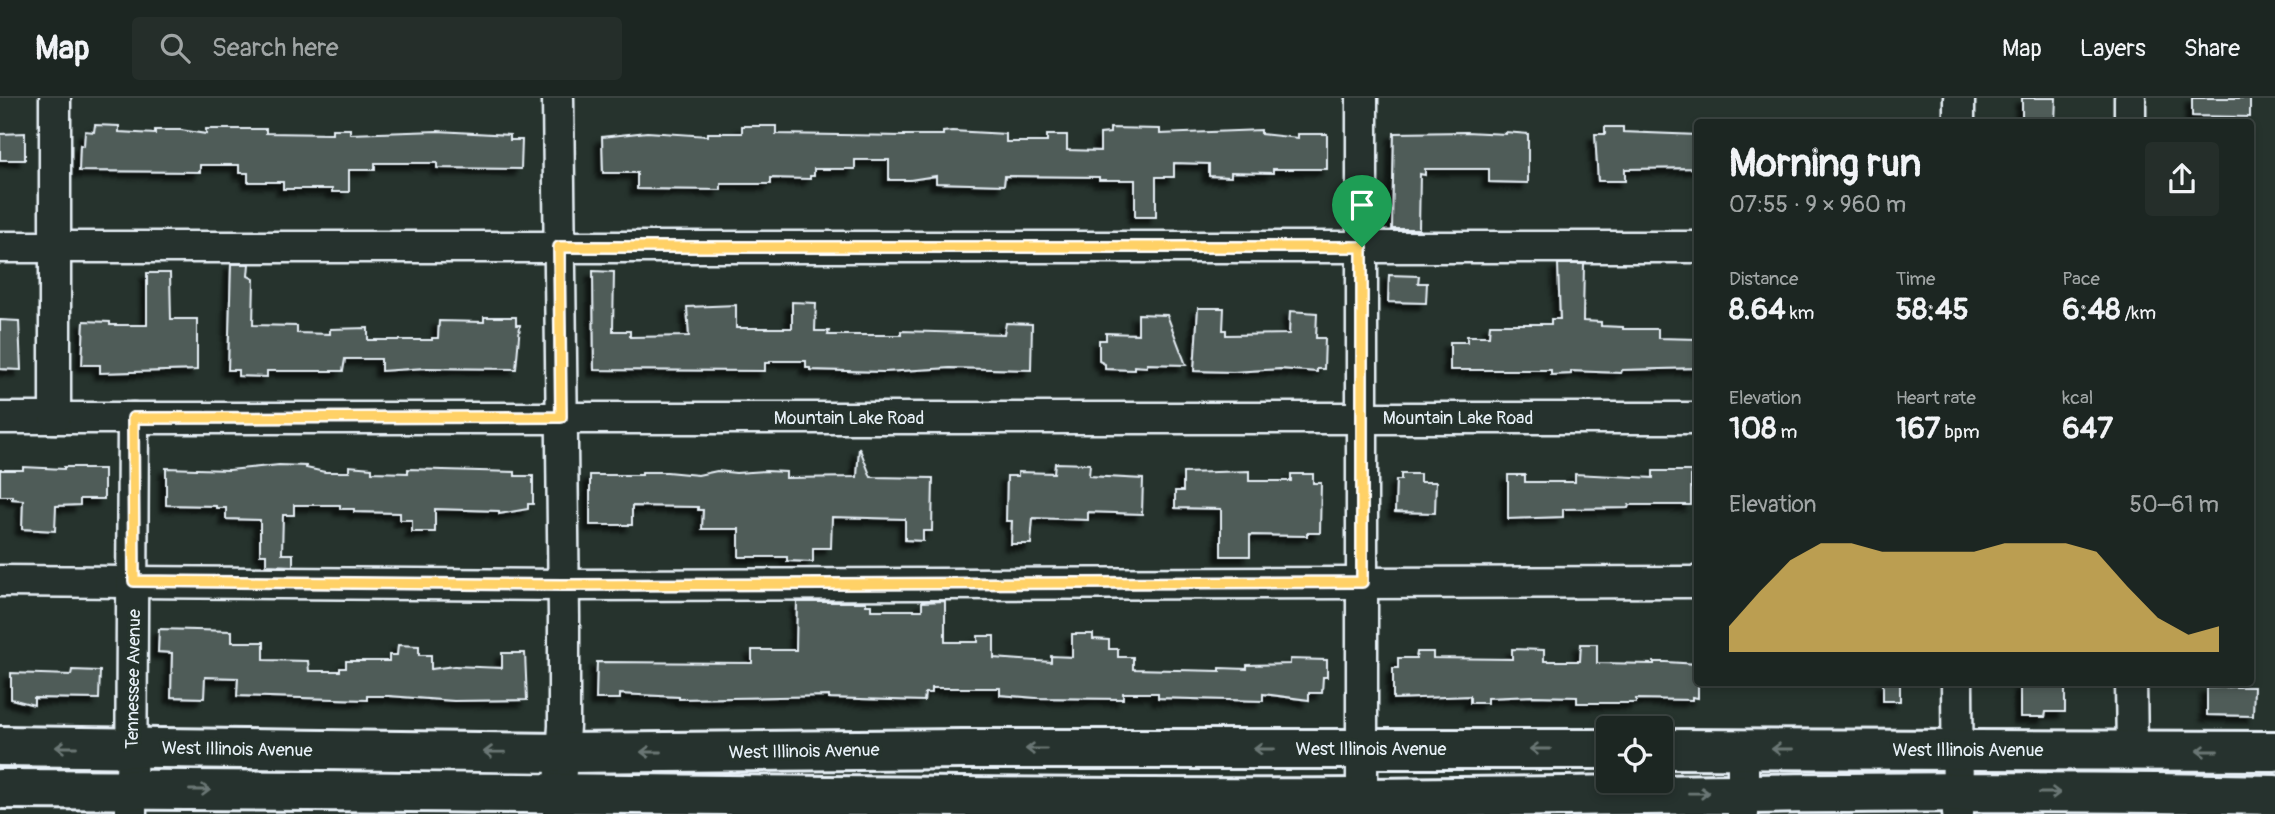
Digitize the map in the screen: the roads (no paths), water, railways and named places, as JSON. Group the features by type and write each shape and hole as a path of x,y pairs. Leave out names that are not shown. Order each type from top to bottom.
{"main road":[{"name":"West Illinois Avenue","path":"0,746 562,753 962,749 1596,749"},
{"path":"961,798 962,749"},
{"name":"West Illinois Avenue","path":"1673,749 2275,751"},
{"path":"0,789 131,802 559,803 961,798 1362,798 1958,804 2275,795"}],"street":[{"path":"55,98 55,418"},
{"path":"558,98 563,585 559,803"},
{"path":"1362,98 1362,798"},
{"path":"1959,98 1959,119"},
{"path":"2130,98 2130,119"},
{"path":"0,247 1694,247"},
{"name":"Mountain Lake Road","path":"0,418 1694,418"},
{"name":"Tennessee Avenue","path":"131,802 133,418"},
{"path":"0,581 563,585 1694,582"},
{"path":"1957,686 1958,804"},
{"path":"2132,686 2132,751"},
{"path":"1743,749 1743,803"}]}
